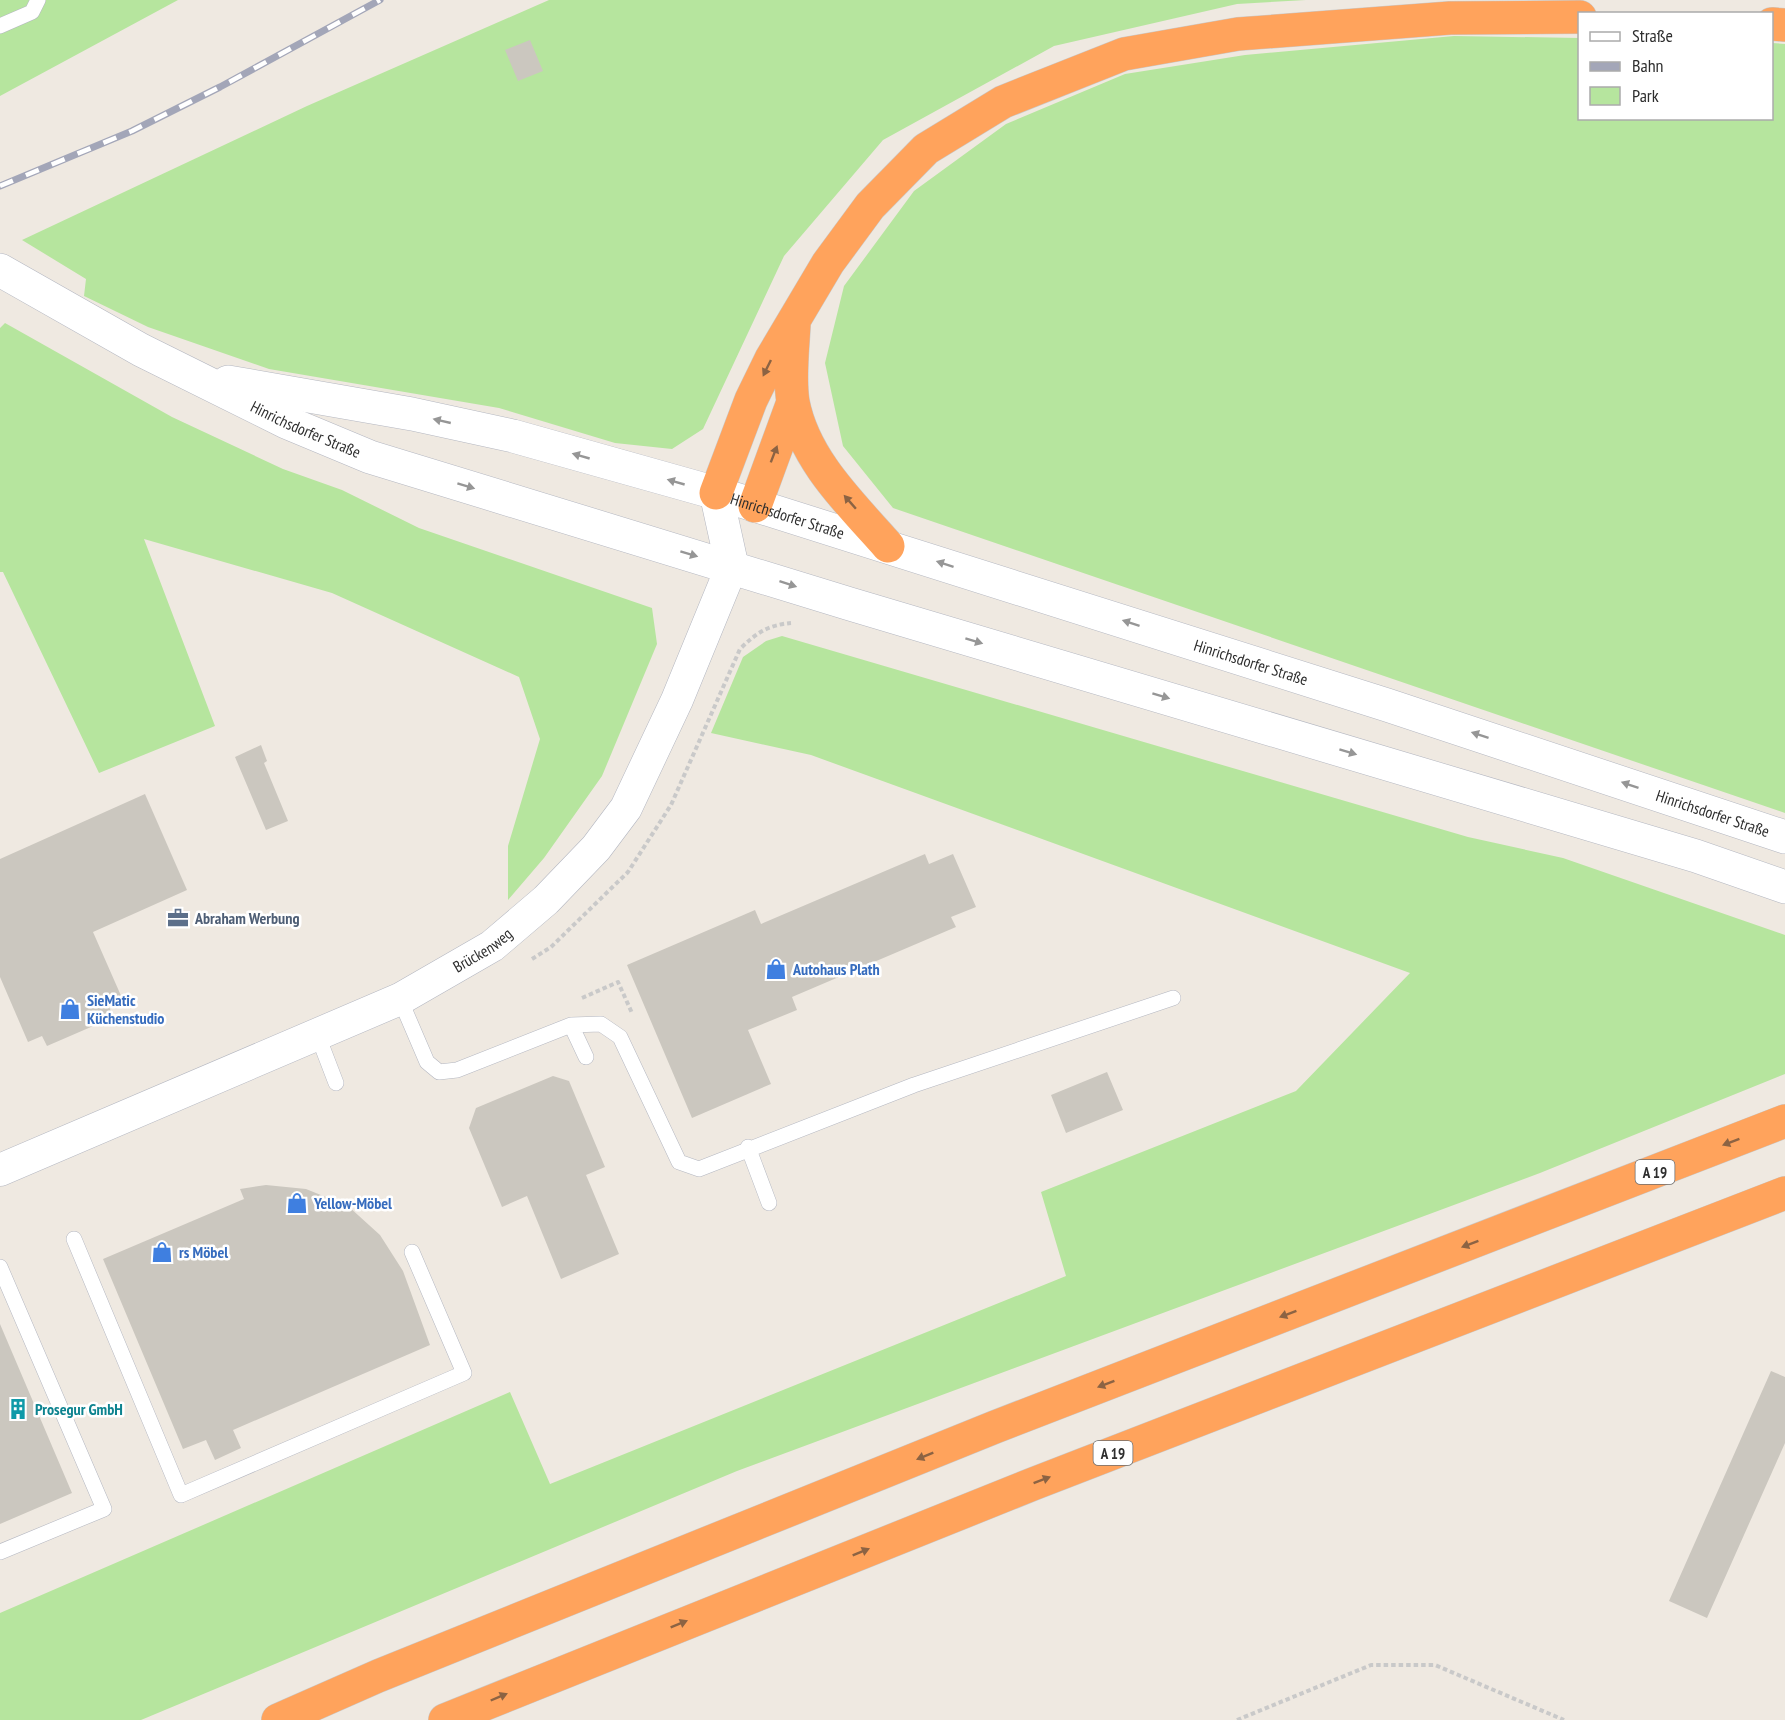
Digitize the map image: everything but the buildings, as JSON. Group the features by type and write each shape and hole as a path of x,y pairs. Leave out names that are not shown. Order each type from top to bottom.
{"highway":[{"path":"716,494 751,400 794,317 828,263 870,206 926,148 1003,102 1124,54 1250,33 1450,18 1578,16"},
{"path":"754,506 794,402 794,317"},
{"path":"794,402 820,467 888,546"},
{"name":"A 19","path":"278,1720 378,1676 995,1427 1785,1121"},
{"name":"A 19","path":"445,1720 1022,1488 1785,1192"}],"main road":[{"name":"Hinrichsdorfer Straße","path":"0,270 141,350 286,422 370,457 1696,856 1785,887"},
{"name":"Hinrichsdorfer Straße","path":"193,376 356,403 513,436 716,494 888,546 1535,753 1785,837"},
{"name":"Hinrichsdorfer Straße","path":"716,494 732,566"},
{"name":"Brückenweg","path":"732,566 754,506"}],"street":[{"name":"Brückenweg","path":"0,1170 400,999 492,946 546,900 596,848 626,808 649,764 732,566"}],"lane":[{"path":"0,26 32,12 38,0"},
{"path":"400,999 427,1062 439,1072 457,1070 571,1025 601,1023 620,1037 679,1162 699,1169 914,1085 1173,998"},
{"path":"571,1025 586,1057"},
{"path":"318,1036 336,1083"},
{"path":"748,1148 769,1203"},
{"path":"74,1239 181,1495 464,1373 412,1252"},
{"path":"0,1267 104,1509 0,1552"}],"path":[{"path":"1237,1720 1371,1665 1435,1665 1564,1720"}],"green space":[{"path":"0,0 178,0 0,96"},
{"path":"549,0 1306,0 1237,4 1054,46 883,140 784,256 703,429 672,449 615,443 499,408 269,369 148,327 84,296 86,279 22,240 307,106"},
{"path":"1454,36 1578,38 1578,120 1773,120 1773,43 1785,44 1785,813 893,508 843,446 825,363 844,286 914,191 1006,124 1125,74 1245,55"},
{"path":"5,323 172,417 283,469 342,490 419,528 652,608 657,644 602,776 544,858 508,900 508,846 540,739 519,677 332,593 144,539 215,726 99,773 3,572 0,572 0,328"},
{"path":"782,636 1468,837 1563,858 1785,935 1785,1074 1540,1173 737,1471 141,1720 0,1720 0,1613 510,1392 550,1484 1066,1276 1041,1192 1296,1091 1410,973 811,755 711,733 743,657 766,641"}],"railway":[{"path":"0,186 132,131 220,87 380,0"}],"place":[{"name":"Abraham Werbung","path":"178,918"},
{"name":"Autohaus Plath","path":"776,969"},
{"name":"SieMatic Küchenstudio","path":"70,1009"},
{"name":"Yellow-Möbel","path":"297,1203"},
{"name":"rs Möbel","path":"162,1252"},
{"name":"Prosegur GmbH","path":"18,1409"}]}
